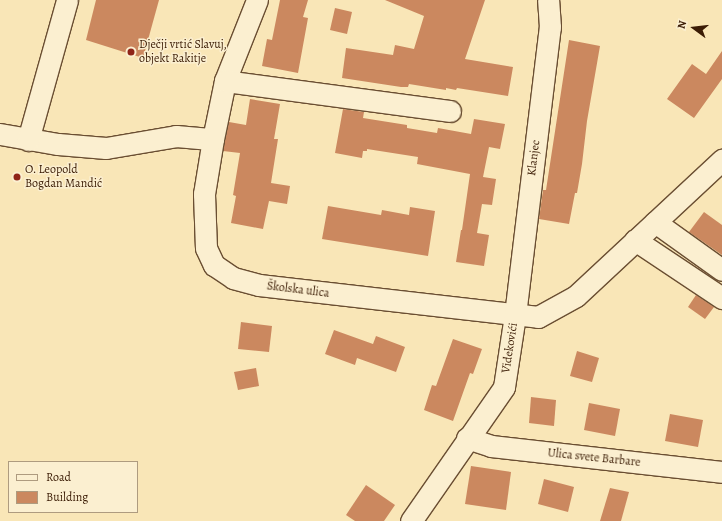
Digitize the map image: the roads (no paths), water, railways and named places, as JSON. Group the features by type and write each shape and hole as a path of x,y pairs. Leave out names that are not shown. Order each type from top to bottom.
{"street":[{"path":"28,140 67,0"},
{"name":"Školska ulica","path":"256,0 225,81 213,139 204,194 206,248 214,265 233,278 259,285 515,315"},
{"name":"Klanjec","path":"515,315 550,27 548,0"},
{"path":"225,81 450,111"},
{"path":"0,134 28,140 106,148 176,136 213,139"},
{"name":"Videkovići","path":"411,521 467,438 504,387 515,315 538,317 576,296 722,160"},
{"path":"655,222 722,270"},
{"path":"635,240 722,298"},
{"name":"Ulica svete Barbare","path":"467,438 490,446 722,472"}],"place":[{"name":"Dječji vrtić Slavuj, objekt Rakitje","path":"131,52"},
{"name":"O. Leopold Bogdan Mandić","path":"17,177"}]}
